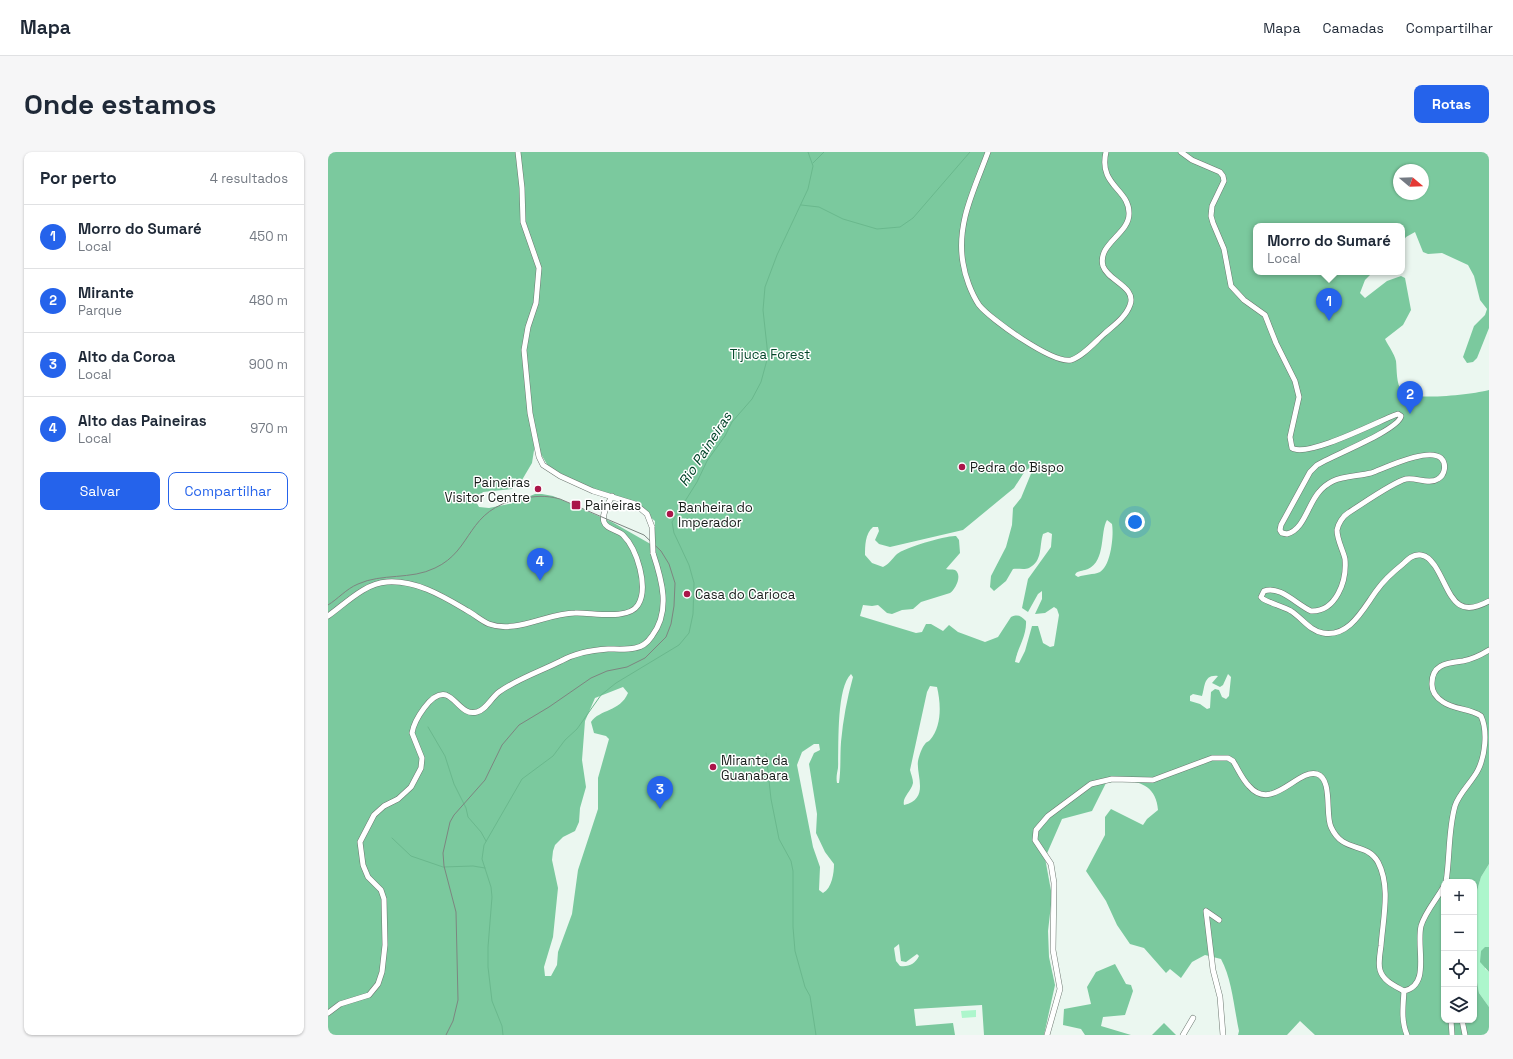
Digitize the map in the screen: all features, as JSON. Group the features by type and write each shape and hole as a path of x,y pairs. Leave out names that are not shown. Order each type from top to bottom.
{"street":[{"path":"328,1013 340,1004 369,995 378,984 382,972 385,945 384,899 381,890 368,877 363,865 360,842 374,815 384,806 398,799 411,787 421,768 422,758 412,733 419,715 427,704 437,697 444,695 451,698 468,712 476,713 498,693 568,657 589,651 634,648 642,646 655,632 663,613 662,588 653,553 652,527 645,512 635,504 560,476 543,465 539,457 530,413 524,350 528,327 536,303 539,268 523,222 522,188 518,152"},
{"path":"988,152 974,186 964,219 961,237 966,277 979,305 991,316 1041,351 1064,360 1071,360 1092,344 1121,319 1130,308 1132,302 1127,290 1106,273 1103,265 1102,258 1105,250 1128,222 1130,214 1128,205 1109,180 1104,163 1106,152"},
{"path":"1181,152 1192,160 1220,172 1224,176 1224,181 1211,212 1213,223 1224,249 1231,286 1244,300 1265,315 1276,343 1297,386 1299,397 1290,437 1292,448 1295,450 1303,450 1324,444 1362,430 1398,414 1401,416 1398,422 1377,435 1317,465 1310,472 1281,525 1280,530 1282,533 1287,534 1296,530 1318,492 1334,480 1372,473 1418,457 1438,457 1442,459 1445,466 1444,472 1437,480 1433,481 1412,478 1397,482 1346,514 1337,530 1344,558 1344,579 1339,594 1322,609 1311,611 1291,598 1272,590 1264,591 1262,594 1263,599 1291,611 1312,628 1323,633 1337,632 1347,628 1359,616 1378,588 1392,573 1410,557 1421,555 1430,559 1452,599 1462,608 1476,608 1489,602"},
{"path":"328,616 367,588 388,582 424,587 488,624 502,627 573,613 618,615 631,612 638,605 643,583 641,571 630,545 622,534 605,525 603,521 603,517 612,496"},
{"path":"1446,879 1449,842 1455,807 1478,769 1483,751 1485,731 1481,716 1470,710 1454,707 1442,702 1434,694 1431,681 1433,674 1442,663 1464,660 1480,655 1489,650"},
{"path":"1047,1035 1060,989 1053,950 1054,883 1051,864 1035,840 1036,830 1048,816 1091,784 1112,779 1153,780 1218,757 1233,761 1248,786 1260,794 1266,795 1278,791 1310,774 1319,774 1322,777 1327,789 1328,820 1335,834 1342,843 1370,853 1378,863 1384,876 1385,898 1380,969 1390,984 1404,991 1414,987 1420,979 1419,948 1422,925 1441,891"},
{"path":"1220,920 1206,911 1213,970 1222,1010 1223,1035"},
{"path":"1404,991 1402,1013 1403,1027 1406,1035"},
{"path":"1183,1035 1193,1018"},
{"path":"1451,1023 1452,1035"},
{"path":"1463,1023 1465,1035"}],"green space":[{"name":"Tijuca Forest","path":"328,152 1489,152 1489,328 1477,358 1473,362 1467,363 1463,357 1474,326 1485,315 1487,309 1480,300 1474,276 1468,265 1442,253 1428,254 1423,252 1415,232 1405,238 1405,223 1253,223 1253,275 1370,275 1365,280 1360,293 1365,298 1387,281 1401,276 1405,278 1411,310 1403,325 1385,339 1396,361 1398,381 1402,391 1407,394 1429,397 1457,395 1489,390 1489,864 1481,877 1477,891 1477,879 1441,879 1441,1023 1477,1023 1477,982 1479,993 1489,1007 1489,1035 1315,1035 1300,1021 1287,1035 1238,1035 1239,1031 1228,975 1221,959 1205,955 1192,962 1181,978 1170,969 1166,973 1144,948 1130,944 1117,925 1106,901 1086,871 1105,835 1105,817 1111,809 1143,825 1147,819 1158,810 1153,793 1147,787 1141,784 1124,781 1106,783 1092,811 1062,819 1045,858 1052,896 1048,931 1049,957 1055,985 1044,1035 984,1035 982,1005 914,1009 916,1026 953,1023 955,1035 328,1035","holes":["535,444 548,466 580,488 639,508 655,521 654,546 612,522 553,496 535,494 513,503 489,508 479,507 475,500 483,492 512,489 522,480 532,463","1035,464 1021,498 1013,508 1012,525 1006,547 991,576 990,587 994,591 1006,581 1013,569 1027,569 1033,565 1039,557 1043,534 1048,532 1052,534 1051,547 1028,579 1022,608 1028,612 1038,594 1042,591 1042,599 1035,614 1045,613 1054,607 1057,609 1059,615 1054,646 1050,647 1043,643 1038,626 1032,626 1025,651 1019,663 1015,662 1026,627 1026,621 1018,616 1011,617 998,637 985,642 958,632 949,625 943,631 931,624 926,624 922,632 916,633 860,616 863,605 878,605 887,613 892,614 902,610 913,609 921,602 950,593 956,586 958,579 958,575 955,570 946,569 960,553 959,540 956,536 916,545 901,551 883,567 872,563 865,555 865,544 868,533 873,527 878,527 879,531 875,540 879,544 890,547 963,530 1014,488 1025,471","1107,520 1112,524 1113,535 1107,564 1100,572 1078,577 1075,575 1076,573 1088,569 1098,560","851,674 853,677 844,717 841,742 840,778 839,783 837,783 839,718 843,692 846,681","1228,674 1231,677 1229,696 1226,699 1222,697 1219,690 1215,689 1211,692 1210,708 1207,709 1200,704 1190,701 1190,696 1193,694 1202,696 1204,686 1207,679 1210,677 1218,676 1212,683 1220,687 1223,685","930,686 937,687 940,708 939,722 934,734 924,745 918,759 920,786 917,798 904,805 904,799 913,783 910,770 927,692","623,687 628,693 620,704 599,715 591,722 594,733 606,736 609,739 598,778 598,809 578,870 572,914 558,952 557,965 551,976 545,976 544,967 553,937 558,888 552,860 553,851 555,845 563,837 575,831 579,822 580,808 586,787 582,760 585,721 595,698","814,744 819,744 820,750 814,753 809,764 817,814 816,833 825,852 834,864 833,876 829,888 823,893 819,890 820,867 813,847 797,765 802,752","899,944 901,961 906,962 917,954 919,956 916,961 911,964 900,966 896,961 894,948"]},
{"path":"1489,864 1489,947 1485,947 1485,969 1489,972 1489,1007 1479,993 1477,982 1477,891 1481,877"},
{"path":"1485,947 1489,947 1489,972 1480,962 1481,951"},
{"path":"1115,964 1126,984 1131,985 1133,991 1125,1015 1103,1017 1101,1026 1131,1035 1085,1035 1081,1029 1063,1025 1064,1009 1091,1004 1087,987 1096,972"},
{"path":"976,1010 976,1017 962,1018 961,1011"},
{"path":"1164,1023 1176,1035 1152,1035"}],"waterway":[{"name":"Rio Paineiras","path":"503,1035 502,1026 492,1001 488,967 492,897 491,887 482,859 484,845 522,779 553,756 565,740 577,729 601,695 616,683 679,645 689,633 693,614 694,583 689,565 674,533 672,522 697,482 707,461 725,436 732,422 752,399 761,382 768,356 763,310 765,287 777,255 808,189 813,166 808,152"},
{"path":"813,163 824,152"},
{"path":"801,205 819,207 843,219 877,229 900,227 913,218 970,152"},
{"path":"428,727 445,756 454,784 466,808 468,817 481,832 486,841"},
{"path":"766,753 771,799 779,839 791,861 793,871 793,927 795,951 805,987 810,996 816,1035"},
{"path":"392,838 411,856 443,867 473,866 485,868"}],"tram line":[{"path":"328,605 358,584 377,579 426,572 435,568 448,560 457,551 472,530 489,511 502,504 520,499 545,496 560,499 644,535 661,551 669,564 675,583 674,606 671,624 666,637 645,658 627,667 607,671 591,678 549,707 519,725 502,745 485,780 454,815 450,822 443,853 444,866 456,912 458,1000 453,1021 446,1035"}],"place":[{"name":"Morro do Sumaré","path":"1329,321"},
{"name":"Mirante","path":"1410,414"},
{"name":"Pedra do Bispo","path":"962,467"},
{"name":"Paineiras Visitor Centre","path":"538,489"},
{"name":"Paineiras","path":"576,505"},
{"name":"Banheira do Imperador","path":"670,514"},
{"name":"Alto das Paineiras","path":"540,581"},
{"name":"Casa do Carioca","path":"687,594"},
{"name":"Mirante da Guanabara","path":"713,767"},
{"name":"Alto da Coroa","path":"660,809"}]}
